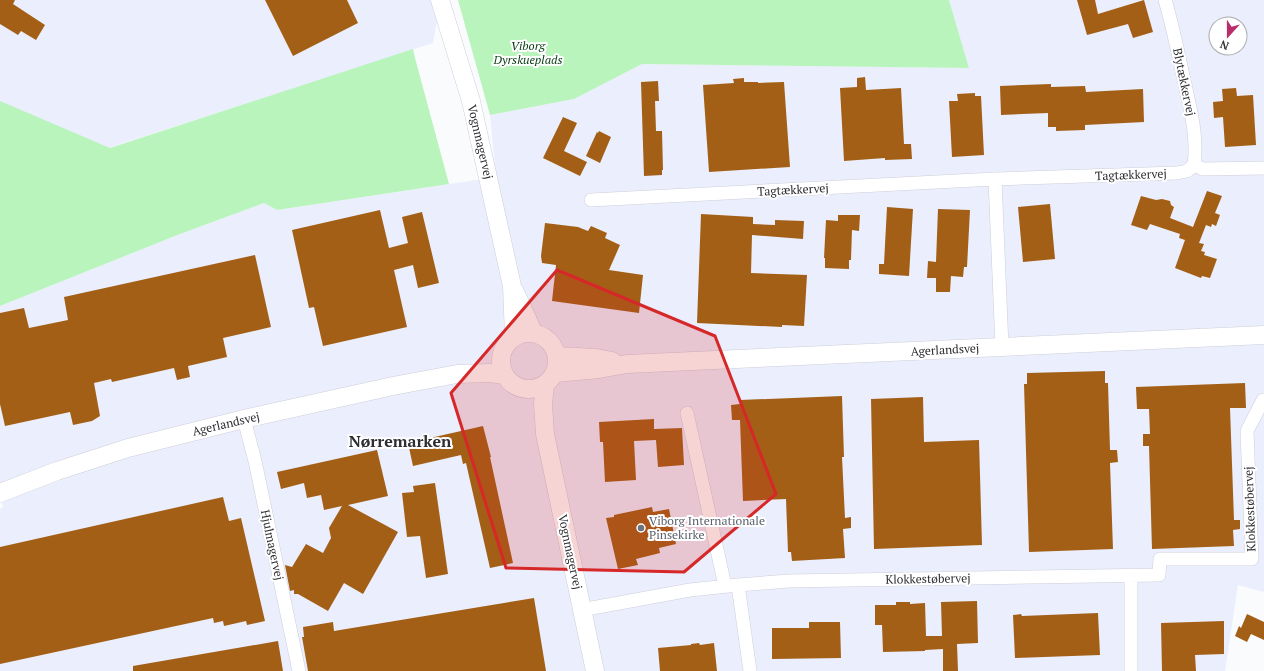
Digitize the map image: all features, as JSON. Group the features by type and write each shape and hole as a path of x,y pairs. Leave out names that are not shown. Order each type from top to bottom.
{"street":[{"name":"Vognmagervej","path":"440,0 471,101 512,286 514,336"},
{"name":"Blytækkervej","path":"1165,0 1194,128 1196,152 1194,165"},
{"path":"1194,165 1203,169 1264,168"},
{"name":"Tagtækkervej","path":"591,200 995,179 1177,173 1187,171 1194,165"},
{"path":"995,179 1002,347"},
{"name":"Vognmagervej","path":"512,286 533,332"},
{"path":"533,332 548,340 554,347 552,371 538,388 523,389 509,381 504,375 501,366 501,356 504,346 514,336 533,332"},
{"name":"Agerlandsvej","path":"552,371 599,369 627,364 1264,335"},
{"name":"Agerlandsvej","path":"457,374 490,359 501,356"},
{"name":"Vognmagervej","path":"552,371 543,404 545,434 595,671"},
{"name":"Agerlandsvej","path":"0,493 57,471 128,448 244,419 393,386 457,374 491,373 504,375"},
{"name":"Vognmagervej","path":"523,389 545,434"},
{"name":"Klokkestøbervej","path":"582,610 690,590 738,585 797,581 1159,575 1160,559 1252,559 1247,431 1263,400"},
{"path":"687,413 725,586"},
{"name":"Hjulmagervej","path":"244,419 255,461 299,671"},
{"path":"1131,575 1131,671"},
{"path":"738,585 750,671"}],"highlighted area":[{"path":"557,270 715,336 776,494 684,572 506,568 451,393"}],"shaded area":[{"path":"0,0 441,0 433,43 0,183"},
{"path":"949,0 1264,0 1264,592 1238,585 1225,671 0,671 0,509 3,507 0,495 0,306 180,234 264,203 277,210 496,177 490,115 574,99 642,64 969,68"}],"green space":[{"name":"Viborg Dyrskueplads","path":"458,0 949,0 969,68 642,64 574,99 490,115"},
{"path":"413,49 449,184 277,210 264,203 180,234 0,306 0,101 110,148"}],"building":[{"path":"0,0 15,0 13,4 45,25 36,40 21,31 18,35 0,24"},
{"path":"265,0 347,0 358,23 293,56"},
{"path":"1077,0 1095,0 1098,14 1144,0 1153,32 1133,38 1128,24 1087,35"},
{"path":"865,77 866,90 901,88 904,144 911,144 912,159 885,160 885,158 844,161 840,88 857,87 857,78"},
{"path":"744,78 744,82 784,82 790,167 709,172 703,85 734,83 733,79"},
{"path":"658,81 659,101 655,101 656,131 662,131 663,170 662,175 644,176 641,82"},
{"path":"1051,84 1051,87 1085,86 1086,92 1143,89 1144,122 1085,125 1085,130 1056,131 1056,127 1048,127 1048,113 1001,115 1000,86"},
{"path":"1236,88 1237,96 1253,95 1256,145 1225,147 1223,117 1214,118 1213,102 1223,101 1222,89"},
{"path":"975,93 975,96 981,96 984,155 952,157 949,101 958,101 957,94"},
{"path":"563,117 577,123 564,151 587,162 580,176 543,158"},
{"path":"599,131 611,137 600,163 586,156 597,132 598,133"},
{"path":"1207,191 1222,196 1215,213 1220,215 1216,226 1212,224 1211,227 1206,225 1199,243 1204,244 1201,251 1205,252 1204,255 1217,259 1210,278 1202,276 1201,278 1175,268 1185,240 1179,238 1180,234 1150,224 1147,230 1131,225 1141,196 1156,200 1162,199 1170,201 1171,205 1174,207 1170,218 1193,227"},
{"path":"1050,204 1055,259 1023,262 1018,207"},
{"path":"887,207 913,209 909,276 879,274 879,264 884,264"},
{"path":"938,209 970,210 967,267 964,267 963,277 951,276 950,292 936,292 936,278 927,278 928,261 936,262"},
{"path":"380,210 389,248 408,243 402,217 422,212 439,283 418,288 413,265 394,270 407,327 323,346 314,307 309,308 292,230"},
{"path":"701,214 753,217 753,224 775,225 775,220 804,221 803,239 752,235 751,273 807,275 804,326 782,325 782,327 697,323"},
{"path":"838,215 860,215 859,231 852,230 851,260 849,260 849,269 825,268 824,258 826,220 838,221"},
{"path":"545,223 578,227 588,231 591,226 607,233 605,238 620,245 609,270 643,275 639,313 552,301 556,265 542,263 541,256"},
{"path":"255,255 271,327 223,338 227,357 188,366 190,377 177,380 174,368 112,382 111,379 94,383 100,416 92,421 73,425 70,412 5,426 0,404 0,313 24,308 29,328 68,320 64,297"},
{"path":"1105,371 1105,383 1108,383 1110,450 1117,450 1118,462 1110,463 1113,549 1029,552 1024,384 1027,384 1027,373"},
{"path":"1245,383 1246,408 1230,408 1234,520 1240,520 1240,529 1233,530 1234,546 1152,549 1149,446 1143,446 1143,434 1150,434 1149,409 1137,409 1136,387"},
{"path":"842,396 844,457 842,457 845,518 851,517 851,528 843,529 845,558 792,561 791,552 788,552 786,499 743,501 740,420 732,420 731,405 740,404 740,400"},
{"path":"923,397 924,442 979,440 982,545 874,549 871,399"},
{"path":"654,419 654,429 682,428 684,465 658,467 656,440 634,441 636,480 605,482 603,442 600,442 599,422"},
{"path":"483,426 513,563 490,568 466,463 463,464 461,455 413,466 408,443"},
{"path":"377,450 388,496 348,505 398,532 363,594 344,583 328,611 298,594 294,594 294,590 290,591 285,565 292,567 306,544 323,553 331,538 329,528 342,506 324,510 321,495 307,498 304,483 281,489 277,472"},
{"path":"435,483 448,574 426,578 420,536 407,537 402,493 414,492 413,486"},
{"path":"223,497 229,521 241,518 265,621 247,625 246,621 224,626 223,621 214,623 213,618 0,664 0,547"},
{"name":"Viborg Internationale Pinsekirke","path":"652,507 653,512 669,509 676,544 659,548 660,553 636,559 638,565 618,569 606,518"},
{"path":"534,598 546,671 308,671 302,637 304,637 303,627 333,622 334,631"},
{"path":"977,601 978,643 957,644 958,671 943,671 943,649 883,652 882,625 875,625 875,605 896,605 896,602 910,602 910,604 925,603 926,636 942,636 941,602"},
{"path":"1098,613 1100,655 1015,658 1013,615 1021,614 1022,616"},
{"path":"1247,614 1264,622 1264,640 1251,634 1247,642 1235,636 1239,626 1241,628"},
{"path":"1224,621 1224,654 1195,655 1196,671 1162,671 1161,623"},
{"path":"809,622 840,622 841,658 772,659 772,628 809,628"},
{"path":"278,641 283,671 133,671 133,666"},
{"path":"699,643 700,645 714,643 717,671 660,671 658,648"}],"place":[{"name":"Viborg Internationale Pinsekirke","path":"641,528"}],"district":[{"name":"Nørremarken","path":"400,441"}]}
